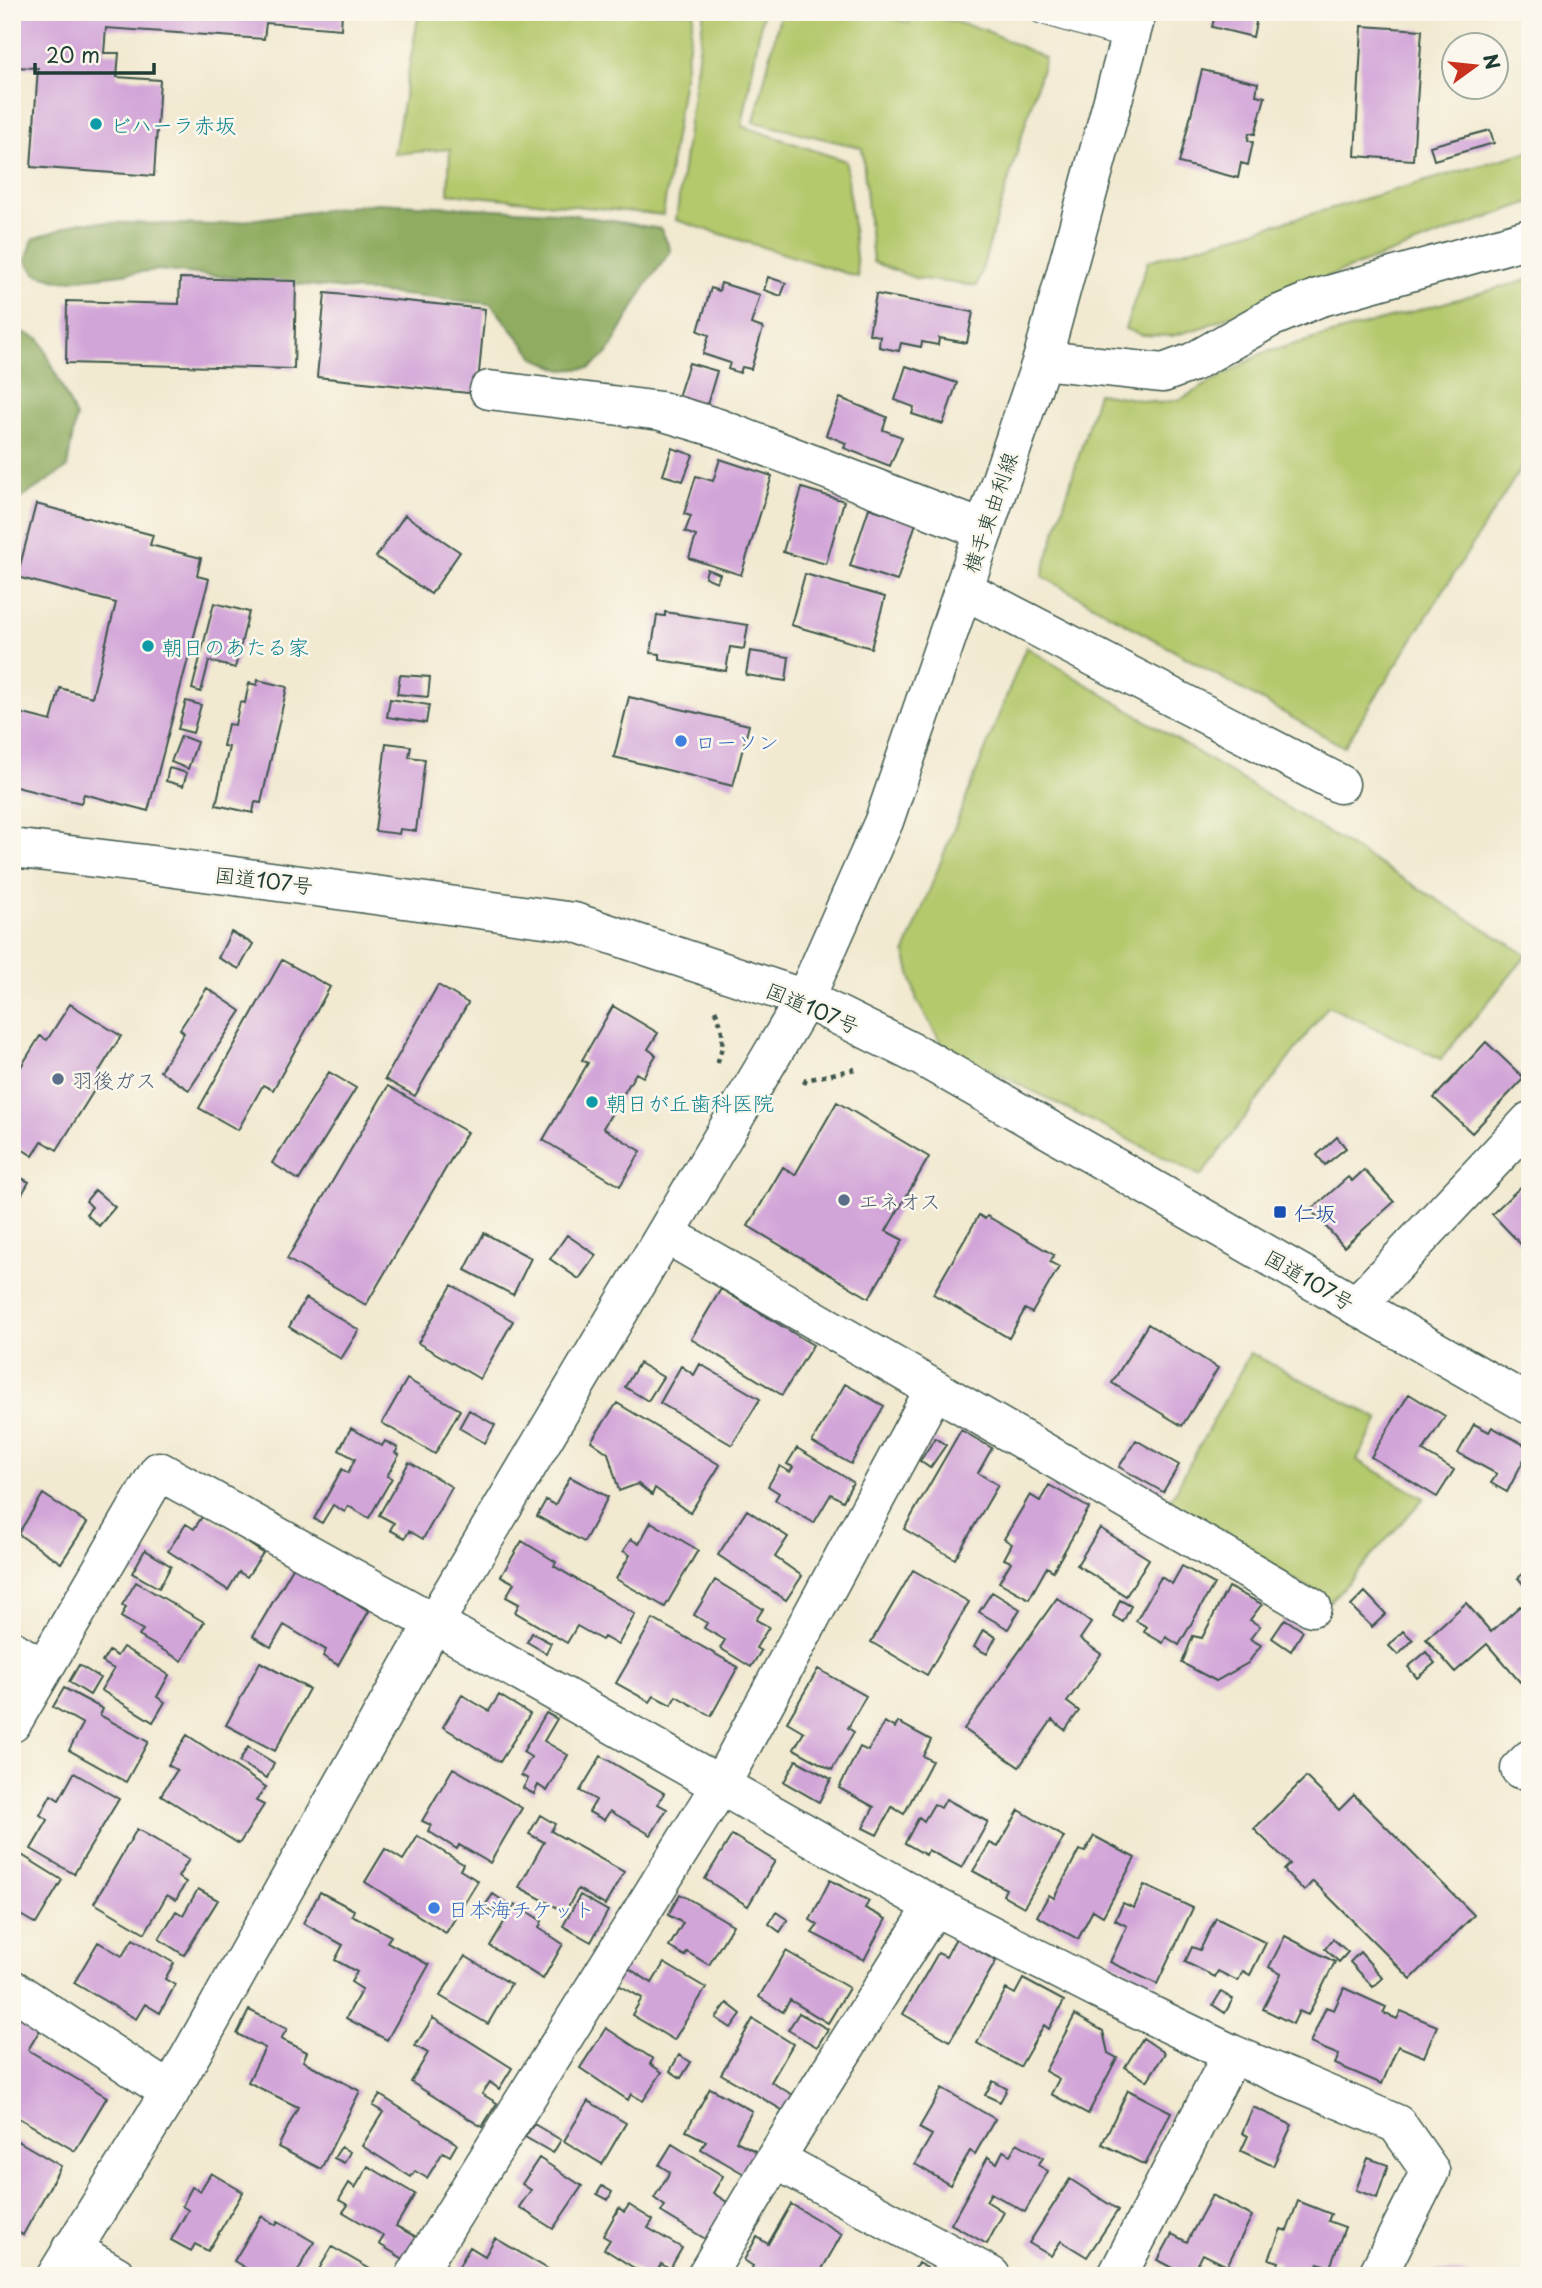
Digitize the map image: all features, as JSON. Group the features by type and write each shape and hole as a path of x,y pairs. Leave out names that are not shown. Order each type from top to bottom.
{"main road":[{"name":"横手東由利線","path":"64,2262 170,2092 434,1623 805,999 884,821 1042,360 1133,25"},
{"path":"1042,360 1163,373 1193,362 1270,318 1318,299 1530,238"},
{"path":"489,390 661,411 718,428 984,530"},
{"path":"963,589 1340,785"},
{"name":"国道107号","path":"12,848 573,922 805,999 923,1058 1530,1405"},
{"path":"1356,1306 1530,1121"},
{"path":"666,1234 1312,1607"},
{"path":"415,2276 720,1786 934,1390"},
{"path":"12,1723 27,1659 159,1471 934,1906 1232,2054 1397,2124 1430,2171 1377,2276"},
{"path":"706,2276 775,2159 934,1906"},
{"path":"12,1989 170,2092"},
{"path":"1117,2276 1232,2054"},
{"path":"775,2159 991,2276"},
{"path":"64,2262 117,2276"}],"lane":[{"path":"1041,12 1133,25"}],"path":[{"path":"798,1092 806,1080 867,1066"}],"green space":[{"path":"419,12 694,12 663,215 448,193 450,149 394,154"},
{"path":"704,12 763,12 742,126 846,161 858,277 676,220"},
{"path":"781,12 868,12 909,23 921,13 985,30 1045,58 977,286 915,278 873,262 862,148 754,122"},
{"path":"1530,151 1530,202 1296,288 1203,327 1172,336 1142,335 1125,329 1148,261"},
{"path":"377,203 556,212 661,229 671,251 646,285 608,353 590,368 562,370 535,358 491,304 158,270 61,281 36,274 26,261 33,239 80,222 213,225"},
{"path":"1530,279 1530,454 1344,747 1042,576 1098,393 1159,403 1181,399 1263,353"},
{"path":"12,328 40,339 76,417 67,468 12,504"},
{"path":"1026,647 1527,955 1441,1059 1328,1006 1201,1176 943,1046 917,1001 905,952"},
{"path":"1250,1353 1379,1419 1357,1460 1424,1498 1331,1601 1168,1504"}],"building":[{"name":"ビハーラ赤坂","path":"12,12 342,12 341,29 266,23 264,39 106,28 104,53 119,53 117,77 160,80 154,176 31,167 38,68 12,67"},
{"path":"1223,12 1258,12 1253,37 1212,27 1215,15 1221,17"},
{"path":"1362,26 1422,30 1413,160 1355,156"},
{"path":"1202,70 1258,83 1256,95 1265,97 1255,134 1249,133 1248,140 1253,142 1248,165 1241,163 1238,178 1179,163"},
{"path":"1490,130 1494,143 1434,160 1430,146"},
{"path":"768,277 786,283 781,296 764,290"},
{"path":"180,278 296,281 294,369 66,363 67,301 179,304"},
{"path":"721,283 760,295 751,324 763,328 751,369 742,367 740,373 728,369 730,363 703,354 709,335 698,331 711,288 719,291"},
{"path":"325,293 485,309 477,394 317,377"},
{"path":"876,294 973,312 967,343 939,338 938,345 922,342 921,347 901,343 899,351 879,347 880,336 869,334"},
{"path":"689,363 717,371 707,405 678,397"},
{"path":"906,366 957,383 943,424 912,414 914,407 895,400"},
{"path":"840,398 887,417 883,430 902,437 890,466 844,448 846,443 826,435"},
{"path":"672,448 693,455 683,481 663,475"},
{"path":"720,459 772,476 741,575 689,558 696,536 685,532 691,516 684,514 696,476 713,481"},
{"path":"802,488 844,501 826,564 783,552"},
{"name":"朝日のあたる家","path":"36,504 153,535 150,545 201,558 197,576 209,579 148,811 84,794 81,803 12,786 12,711 51,721 60,688 92,697 116,603 17,577"},
{"path":"869,508 916,523 897,581 850,566"},
{"path":"405,515 460,552 431,594 376,557"},
{"path":"707,569 720,574 717,582 705,577"},
{"path":"805,574 885,597 871,648 791,625"},
{"path":"214,603 249,612 235,668 209,661 201,692 192,689"},
{"path":"665,612 748,625 744,649 730,647 726,671 660,660 660,654 651,653 657,615 665,616"},
{"path":"750,651 789,657 786,681 746,675"},
{"path":"400,675 430,677 428,697 397,694"},
{"path":"258,680 287,687 261,803 255,802 253,813 216,805 229,747 223,746 228,724 235,725 240,702 245,703 249,683 257,685"},
{"name":"ローソン","path":"629,697 749,725 733,786 614,757"},
{"path":"390,699 429,705 426,723 387,717"},
{"path":"186,701 201,705 193,733 178,729"},
{"path":"181,736 197,742 188,769 171,762"},
{"path":"386,743 411,746 409,757 425,759 416,831 400,829 399,834 375,831"},
{"path":"169,768 187,773 183,786 166,781"},
{"path":"231,932 253,944 239,969 218,958"},
{"path":"282,960 330,987 273,1090 263,1085 238,1130 199,1108"},
{"path":"438,985 468,1003 415,1096 385,1079"},
{"path":"207,988 241,1011 189,1090 160,1071 184,1033 180,1029"},
{"name":"羽後ガス","path":"70,1004 121,1036 98,1073 103,1076 57,1150 42,1141 33,1156 12,1143 12,1081 40,1036 47,1040"},
{"name":"朝日が丘歯科医院","path":"613,1006 658,1033 648,1049 656,1055 643,1077 636,1073 603,1128 641,1151 620,1186 543,1140 588,1063 582,1060"},
{"path":"1486,1042 1524,1078 1472,1133 1434,1098"},
{"path":"329,1072 356,1088 299,1180 272,1163"},
{"path":"388,1086 467,1132 366,1305 287,1259"},
{"path":"837,1102 929,1157 886,1231 903,1240 869,1298 748,1226 783,1167 795,1175"},
{"path":"1337,1137 1346,1148 1325,1165 1317,1155"},
{"path":"1364,1170 1394,1202 1344,1247 1311,1210 1348,1177 1352,1181"},
{"path":"12,1173 29,1182 22,1194 12,1189"},
{"path":"1530,1178 1530,1254 1492,1214"},
{"path":"95,1190 115,1207 99,1226 86,1214 92,1207 86,1201"},
{"path":"979,1215 985,1219 987,1216 1054,1255 1050,1262 1059,1267 1032,1313 1025,1309 1009,1338 933,1294"},
{"path":"484,1233 531,1258 513,1295 465,1270"},
{"path":"567,1235 596,1255 579,1279 550,1259"},
{"path":"452,1285 513,1321 480,1379 418,1343"},
{"path":"721,1289 813,1345 782,1395 691,1339"},
{"path":"306,1298 359,1330 341,1359 289,1327"},
{"path":"1148,1324 1218,1368 1182,1426 1112,1383"},
{"path":"639,1363 663,1377 648,1401 625,1387"},
{"path":"700,1364 760,1399 732,1445 660,1403 681,1366 694,1375"},
{"path":"407,1379 460,1410 435,1454 382,1423"},
{"path":"845,1384 884,1406 851,1464 812,1442"},
{"path":"1409,1394 1445,1416 1423,1451 1454,1470 1437,1497 1371,1457"},
{"path":"617,1403 720,1465 690,1513 655,1488 652,1495 638,1484 619,1491 608,1453 591,1441"},
{"path":"469,1410 495,1425 485,1443 459,1428"},
{"path":"1474,1424 1489,1432 1492,1427 1530,1448 1507,1492 1491,1483 1497,1474 1458,1453"},
{"path":"351,1428 382,1446 385,1441 398,1448 395,1453 399,1455 387,1476 392,1478 369,1518 348,1506 345,1512 333,1505 322,1523 314,1519 342,1469 348,1473 355,1459 339,1450"},
{"path":"961,1430 992,1448 978,1473 998,1485 955,1559 904,1529"},
{"path":"935,1438 946,1445 930,1468 920,1461"},
{"path":"1136,1440 1179,1465 1163,1492 1119,1467"},
{"path":"797,1448 853,1482 843,1501 831,1494 814,1523 775,1500 779,1493 768,1486 780,1466 790,1472 793,1467 787,1464"},
{"path":"409,1462 452,1487 423,1539 409,1531 405,1538 390,1530 394,1523 379,1515"},
{"path":"570,1477 608,1497 584,1542 537,1516 546,1500 555,1505"},
{"path":"1049,1485 1089,1508 1053,1571 1047,1567 1029,1599 999,1582 1011,1562 1004,1559 1012,1544 1004,1539 1030,1495 1040,1501"},
{"path":"43,1494 87,1523 61,1563 18,1534"},
{"path":"747,1510 788,1537 775,1557 802,1576 786,1600 718,1555"},
{"path":"204,1514 263,1553 247,1577 239,1572 228,1590 168,1551 186,1524 194,1529"},
{"path":"651,1522 698,1550 665,1607 616,1579 630,1555 623,1551 631,1539 639,1544"},
{"path":"1100,1528 1149,1559 1126,1596 1077,1565"},
{"path":"522,1541 556,1562 554,1566 635,1614 618,1645 604,1637 602,1640 577,1626 567,1643 515,1612 519,1604 506,1597 514,1583 501,1576"},
{"path":"145,1550 171,1566 159,1588 132,1573"},
{"path":"294,1566 369,1611 338,1665 323,1656 326,1650 284,1625 271,1647 253,1636"},
{"path":"1182,1566 1214,1584 1179,1645 1166,1637 1163,1643 1144,1632 1147,1627 1136,1621 1161,1577 1172,1584"},
{"path":"1530,1568 1530,1592 1518,1578"},
{"path":"913,1570 969,1602 927,1675 871,1642"},
{"path":"715,1580 763,1609 756,1620 769,1627 756,1648 761,1651 751,1667 720,1648 725,1640 704,1628 707,1623 694,1615"},
{"path":"136,1582 204,1622 182,1661 139,1636 143,1630 121,1617 126,1607 122,1605"},
{"path":"1228,1587 1262,1604 1250,1620 1260,1626 1250,1639 1261,1645 1248,1663 1216,1681 1182,1663 1193,1636 1202,1638"},
{"path":"992,1592 1020,1609 1008,1629 979,1612"},
{"path":"1365,1592 1386,1614 1372,1627 1351,1606"},
{"path":"1057,1598 1091,1623 1080,1639 1101,1654 1067,1702 1079,1711 1065,1730 1052,1720 1019,1767 964,1729"},
{"path":"1120,1600 1131,1606 1123,1622 1113,1616"},
{"path":"1466,1603 1491,1632 1520,1606 1530,1617 1530,1677 1528,1675 1520,1682 1487,1644 1455,1672 1426,1639"},
{"path":"653,1619 738,1667 711,1716 676,1696 671,1705 654,1696 650,1702 616,1683"},
{"path":"1285,1619 1303,1631 1291,1651 1272,1638"},
{"path":"983,1630 996,1637 987,1654 974,1647"},
{"path":"1403,1631 1413,1640 1398,1655 1389,1646"},
{"path":"532,1633 551,1643 546,1653 527,1642"},
{"path":"123,1647 169,1675 157,1697 165,1702 153,1722 101,1690 114,1669 102,1662 109,1651 117,1656"},
{"path":"1426,1652 1435,1663 1417,1678 1408,1667"},
{"path":"260,1662 309,1689 275,1751 226,1725"},
{"path":"79,1665 100,1678 90,1695 69,1682"},
{"path":"818,1669 866,1696 848,1728 854,1732 832,1770 794,1749 804,1732 787,1722"},
{"path":"64,1688 103,1709 100,1715 148,1742 126,1782 69,1750 83,1724 53,1707"},
{"path":"462,1695 489,1711 499,1695 530,1714 500,1762 443,1727"},
{"path":"546,1713 557,1719 544,1741 568,1755 547,1791 538,1785 534,1794 523,1788 528,1779 521,1775 531,1757 523,1752"},
{"path":"884,1722 895,1728 898,1722 931,1740 923,1756 932,1761 904,1814 892,1807 877,1835 863,1828 874,1807 839,1788 860,1747 868,1751"},
{"path":"187,1735 266,1787 256,1801 264,1805 239,1844 161,1795 177,1770 168,1765"},
{"path":"248,1747 274,1763 267,1778 239,1762"},
{"path":"601,1756 664,1793 658,1804 667,1809 651,1835 610,1811 604,1820 589,1812 596,1800 580,1791"},
{"path":"796,1760 831,1779 819,1802 784,1782"},
{"path":"453,1768 522,1808 490,1863 459,1845 457,1849 428,1831 431,1825 422,1821"},
{"path":"74,1773 119,1799 74,1874 31,1849 48,1820 40,1815 51,1795 59,1800"},
{"path":"1306,1777 1339,1810 1354,1795 1474,1915 1411,1979 1313,1881 1304,1891 1284,1870 1290,1864 1254,1829"},
{"path":"946,1799 988,1822 962,1868 928,1850 926,1855 905,1843 919,1817 924,1821 934,1804 941,1808"},
{"path":"1019,1810 1064,1837 1024,1907 1003,1895 1006,1889 973,1871 990,1843 998,1847"},
{"path":"540,1815 555,1824 551,1831 624,1872 605,1905 578,1889 565,1912 519,1887 544,1842 529,1834"},
{"path":"137,1829 189,1859 178,1877 186,1882 176,1900 167,1895 145,1933 94,1903"},
{"path":"732,1835 775,1861 748,1906 705,1879"},
{"name":"日本海チケット","path":"418,1836 463,1864 460,1870 478,1881 446,1933 365,1882 385,1849 403,1860"},
{"path":"1094,1836 1135,1858 1103,1916 1093,1910 1078,1939 1037,1916 1049,1895 1054,1898 1079,1850 1085,1852"},
{"path":"12,1849 62,1880 36,1924 12,1910"},
{"path":"830,1880 869,1901 865,1908 886,1919 864,1960 812,1933 818,1925 810,1920"},
{"path":"1144,1885 1193,1908 1157,1984 1110,1962 1127,1926 1115,1920 1123,1903 1134,1908"},
{"path":"198,1889 218,1900 184,1955 159,1939 176,1911 183,1915"},
{"path":"320,1892 354,1910 352,1915 391,1936 387,1942 429,1965 387,2040 346,2018 362,1989 351,1982 357,1972 335,1960 343,1945 303,1923"},
{"path":"493,1894 508,1904 500,1916 484,1907"},
{"path":"680,1894 733,1925 709,1965 687,1952 685,1956 669,1947 683,1923 668,1915"},
{"path":"580,1895 608,1911 591,1942 563,1926"},
{"path":"515,1904 542,1921 539,1928 563,1944 543,1979 490,1946"},
{"path":"776,1912 788,1920 780,1932 769,1924"},
{"path":"1216,1918 1266,1943 1250,1975 1243,1971 1238,1981 1218,1971 1215,1977 1185,1962 1192,1947 1200,1950"},
{"path":"1285,1936 1335,1962 1308,2015 1299,2011 1293,2024 1263,2009 1281,1974 1269,1967"},
{"path":"956,1938 996,1961 950,2041 903,2014 938,1953 946,1957"},
{"path":"133,1939 174,1963 165,1979 175,1985 160,2013 145,2004 136,2019 74,1983 98,1942 122,1956"},
{"path":"1333,1939 1348,1952 1339,1962 1325,1949"},
{"path":"786,1951 849,1988 828,2023 790,2000 783,2012 759,1997"},
{"path":"1360,1952 1383,1978 1373,1987 1350,1962"},
{"path":"465,1956 511,1984 488,2024 440,1996"},
{"path":"664,1963 706,1988 674,2040 632,2015 642,1998 615,1983 625,1966 652,1983"},
{"path":"1023,1979 1064,2001 1049,2029 1044,2025 1020,2067 977,2043 1006,1989 1015,1994"},
{"path":"1344,1988 1386,2007 1383,2013 1397,2019 1401,2011 1437,2026 1424,2057 1398,2046 1382,2084 1335,2064 1339,2055 1310,2043 1326,2007 1334,2010"},
{"path":"1221,1992 1233,1999 1225,2013 1213,2005"},
{"path":"727,2003 741,2014 731,2028 716,2018"},
{"path":"12,2009 43,2025 28,2050 107,2097 75,2151 12,2114"},
{"path":"249,2010 287,2029 281,2039 307,2052 303,2061 360,2091 321,2169 278,2147 298,2107 248,2082 265,2048 237,2034"},
{"path":"799,2013 828,2029 817,2047 788,2030"},
{"path":"1075,2015 1103,2031 1108,2053 1117,2058 1088,2114 1051,2094 1059,2079 1045,2071"},
{"path":"433,2018 512,2068 499,2089 490,2082 482,2094 497,2103 482,2127 411,2082 428,2053 415,2046"},
{"path":"753,2019 793,2044 771,2082 793,2095 784,2111 721,2074"},
{"path":"606,2028 653,2059 650,2064 662,2072 643,2101 631,2094 628,2100 580,2068"},
{"path":"1143,2038 1165,2053 1147,2081 1125,2067"},
{"path":"679,2055 691,2062 681,2078 670,2071"},
{"path":"993,2081 1007,2089 1000,2102 985,2095"},
{"path":"710,2088 752,2111 736,2141 759,2153 746,2175 701,2149 706,2141 686,2131"},
{"path":"942,2088 995,2119 975,2154 970,2151 950,2185 915,2164 932,2135 919,2128"},
{"path":"1128,2090 1171,2112 1145,2165 1102,2144"},
{"path":"380,2095 457,2144 450,2156 443,2152 427,2178 415,2171 411,2177 362,2146 383,2112 373,2106"},
{"path":"588,2101 626,2123 602,2164 564,2141"},
{"path":"1253,2107 1292,2125 1273,2166 1241,2151 1248,2136 1242,2133"},
{"path":"534,2124 561,2140 553,2153 525,2137"},
{"path":"18,2141 61,2166 23,2235 16,2231 12,2239 12,2151"},
{"path":"1017,2143 1043,2158 1038,2165 1048,2171 1025,2212 991,2193 986,2201 1004,2212 987,2244 951,2224 988,2157 997,2163 1003,2151 1010,2155"},
{"path":"672,2144 723,2176 713,2193 730,2204 707,2240 661,2212 665,2206 654,2198 670,2172 659,2165"},
{"path":"341,2147 350,2152 344,2163 334,2158"},
{"path":"539,2158 582,2186 553,2229 519,2207 531,2190 522,2184"},
{"path":"1368,2158 1388,2165 1377,2198 1356,2190"},
{"path":"368,2166 415,2194 396,2226 420,2239 407,2261 379,2244 384,2236 343,2212 348,2205 339,2200 349,2183 355,2188"},
{"path":"211,2173 243,2192 208,2251 195,2244 191,2251 171,2240 188,2210 182,2206 192,2187 200,2191"},
{"path":"1070,2179 1118,2210 1087,2257 1061,2241 1051,2256 1029,2243"},
{"path":"602,2186 612,2192 608,2200 597,2194"},
{"path":"1212,2195 1252,2216 1227,2266 1203,2254 1192,2276 1188,2276 1158,2260 1172,2234 1187,2242"},
{"path":"1298,2201 1331,2214 1328,2221 1345,2227 1330,2267 1318,2263 1313,2276 1274,2276 1279,2262 1269,2259 1281,2229 1287,2231"},
{"path":"791,2204 842,2234 818,2276 748,2275 753,2266 744,2260 757,2237 768,2244"},
{"path":"629,2205 653,2220 648,2228 682,2248 670,2269 661,2264 655,2276 647,2276 604,2249 610,2240 603,2236 619,2208 624,2212"},
{"path":"261,2216 276,2225 278,2221 314,2242 295,2276 259,2276 234,2261"},
{"path":"495,2238 553,2272 550,2276 476,2276 459,2266 470,2247 485,2256"},
{"path":"332,2247 382,2276 315,2276"},
{"path":"918,2263 927,2268 924,2275 914,2271"},
{"path":"1435,2270 1469,2274 1435,2276"}],"place":[{"name":"ビハーラ赤坂","path":"96,124"},
{"name":"朝日のあたる家","path":"148,646"},
{"name":"ローソン","path":"681,741"},
{"name":"羽後ガス","path":"58,1079"},
{"name":"朝日が丘歯科医院","path":"592,1102"},
{"name":"エネオス","path":"844,1200"},
{"name":"仁坂","path":"1280,1212"},
{"name":"日本海チケット","path":"434,1908"}]}
